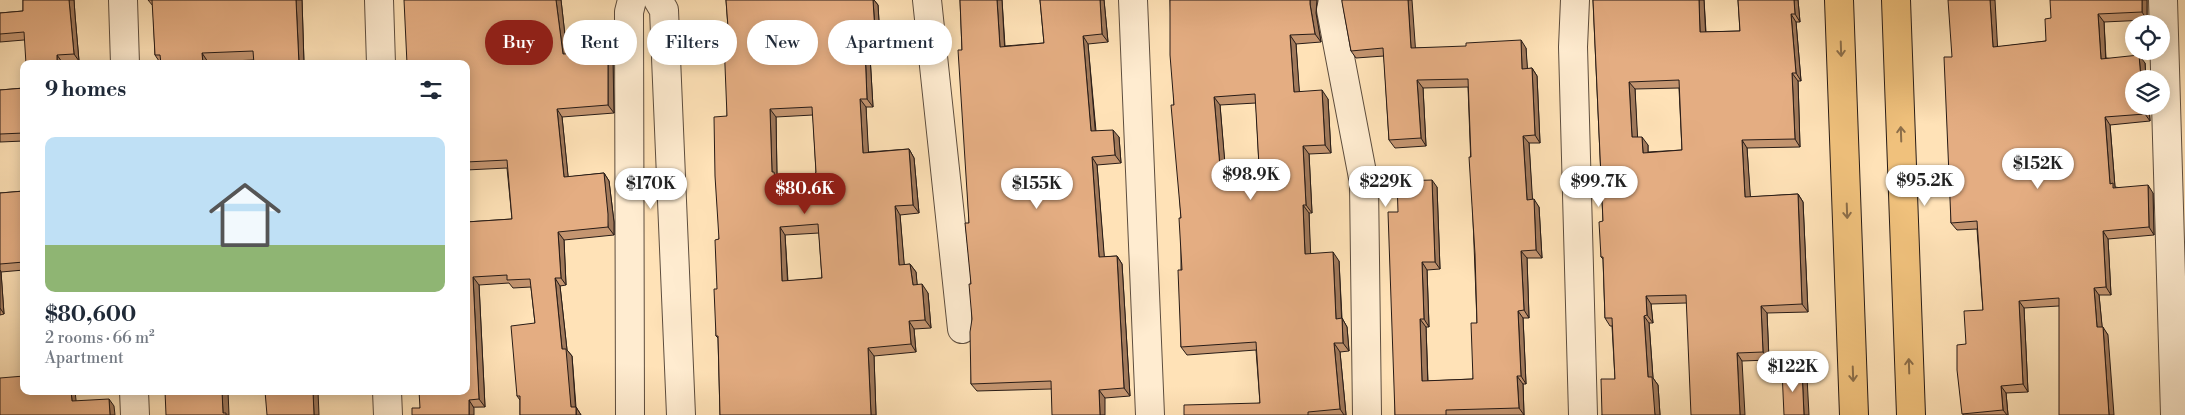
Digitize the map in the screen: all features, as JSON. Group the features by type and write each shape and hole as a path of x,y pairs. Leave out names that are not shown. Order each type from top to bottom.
{"main road":[{"path":"1839,0 1854,415"},
{"path":"1896,0 1911,415"}],"street":[{"path":"124,0 125,60"},
{"path":"379,0 381,60"},
{"path":"630,415 628,12 632,0"},
{"path":"658,0 664,10 681,415"},
{"path":"927,0 962,329"},
{"path":"1133,0 1150,415"},
{"path":"1333,0 1330,10 1364,183 1368,415"},
{"path":"1575,0 1574,47 1584,415"},
{"path":"2163,0 2175,415"},
{"path":"134,395 135,415"},
{"path":"388,395 388,415"}],"building":[{"path":"23,0 69,0 74,54 57,55 57,60 26,60 24,32 0,34 0,13 23,11"},
{"path":"152,0 296,0 299,60 254,60 253,51 202,53 203,60 161,60 160,55 155,55"},
{"path":"404,0 556,0 563,65 608,65 608,105 557,109 564,177 604,173 608,214 608,227 558,232 561,278 555,278 562,349 566,349 571,407 576,407 576,415 520,415 520,396 517,396 511,326 535,323 530,279 507,280 507,275 473,277 479,399 469,400 469,415 412,415 412,408 420,408 419,395 470,395 470,222 512,219 507,160 470,162 470,60 407,60"},
{"path":"726,0 873,0 874,20 828,20 828,65 866,65 867,99 860,99 863,153 909,149 913,205 895,206 899,265 910,264 913,285 922,284 925,320 909,321 911,344 868,348 871,415 720,415 718,336 716,336 714,289 717,289 715,240 719,239 714,117 727,116 725,65 737,65 737,20 727,20","holes":["812,107 815,175 775,179 774,172 772,172 770,109","818,224 822,278 782,281 780,227"]},
{"path":"960,0 997,0 1000,47 1044,43 1040,0 1100,0 1102,34 1083,36 1091,131 1113,130 1115,155 1092,157 1099,257 1117,256 1124,388 1099,390 1100,415 1052,415 1051,381 971,384 970,332 972,319 969,284 971,284 965,223 969,223 958,50 962,50"},
{"path":"1170,0 1310,0 1315,34 1290,35 1294,92 1322,90 1325,145 1303,146 1306,205 1303,205 1305,254 1333,252 1336,319 1342,318 1343,343 1334,343 1340,409 1308,412 1308,415 1184,415 1184,405 1260,403 1256,342 1181,347 1178,270 1182,270 1179,218 1181,218 1171,105 1174,105 1170,55","holes":["1255,94 1259,166 1220,167 1214,97"]},
{"path":"1342,0 1408,0 1411,48 1466,46 1466,43 1521,40 1522,69 1532,68 1535,135 1523,136 1527,200 1534,199 1536,250 1521,251 1524,310 1518,311 1521,376 1517,376 1519,408 1446,410 1446,415 1395,415 1388,212 1398,212 1397,181 1432,180 1435,262 1422,262 1424,319 1420,319 1422,381 1473,379 1471,323 1477,323 1469,157 1471,157 1468,79 1417,80 1421,138 1389,140 1383,48 1351,51"},
{"path":"1593,0 1699,0 1700,32 1740,31 1738,0 1794,0 1795,14 1791,14 1796,73 1792,73 1795,139 1742,140 1745,197 1798,194 1802,304 1761,306 1763,352 1737,353 1740,415 1691,415 1686,295 1646,296 1647,315 1644,316 1648,377 1652,377 1655,415 1602,415 1601,379 1615,379 1612,318 1605,318 1603,257 1601,257 1599,222 1603,221","holes":["1679,80 1682,150 1643,153 1642,137 1632,137 1629,82"]},
{"path":"1948,0 1990,0 1993,47 2046,41 2045,19 2051,18 2050,0 2142,0 2142,12 2098,14 2101,59 2125,56 2125,60 2139,60 2140,70 2125,70 2125,115 2132,115 2105,117 2110,184 2113,183 2113,188 2148,185 2149,227 2103,231 2106,287 2094,288 2097,327 2103,327 2109,415 2059,415 2059,298 2019,301 2023,384 2001,386 2003,410 1962,414 1957,370 1957,345 1966,344 1964,311 1983,310 1977,221 1951,223 1944,57 1952,57"},
{"path":"20,88 20,133 0,134 0,90"},
{"path":"20,191 20,262 0,264 0,193"},
{"path":"1802,370 1804,415 1784,415 1782,371"},
{"path":"20,376 20,395 71,395 72,401 109,399 110,415 0,415 0,378"},
{"path":"165,395 222,395 223,413 226,413 226,415 166,415"},
{"path":"265,395 313,395 314,415 267,415"}]}
